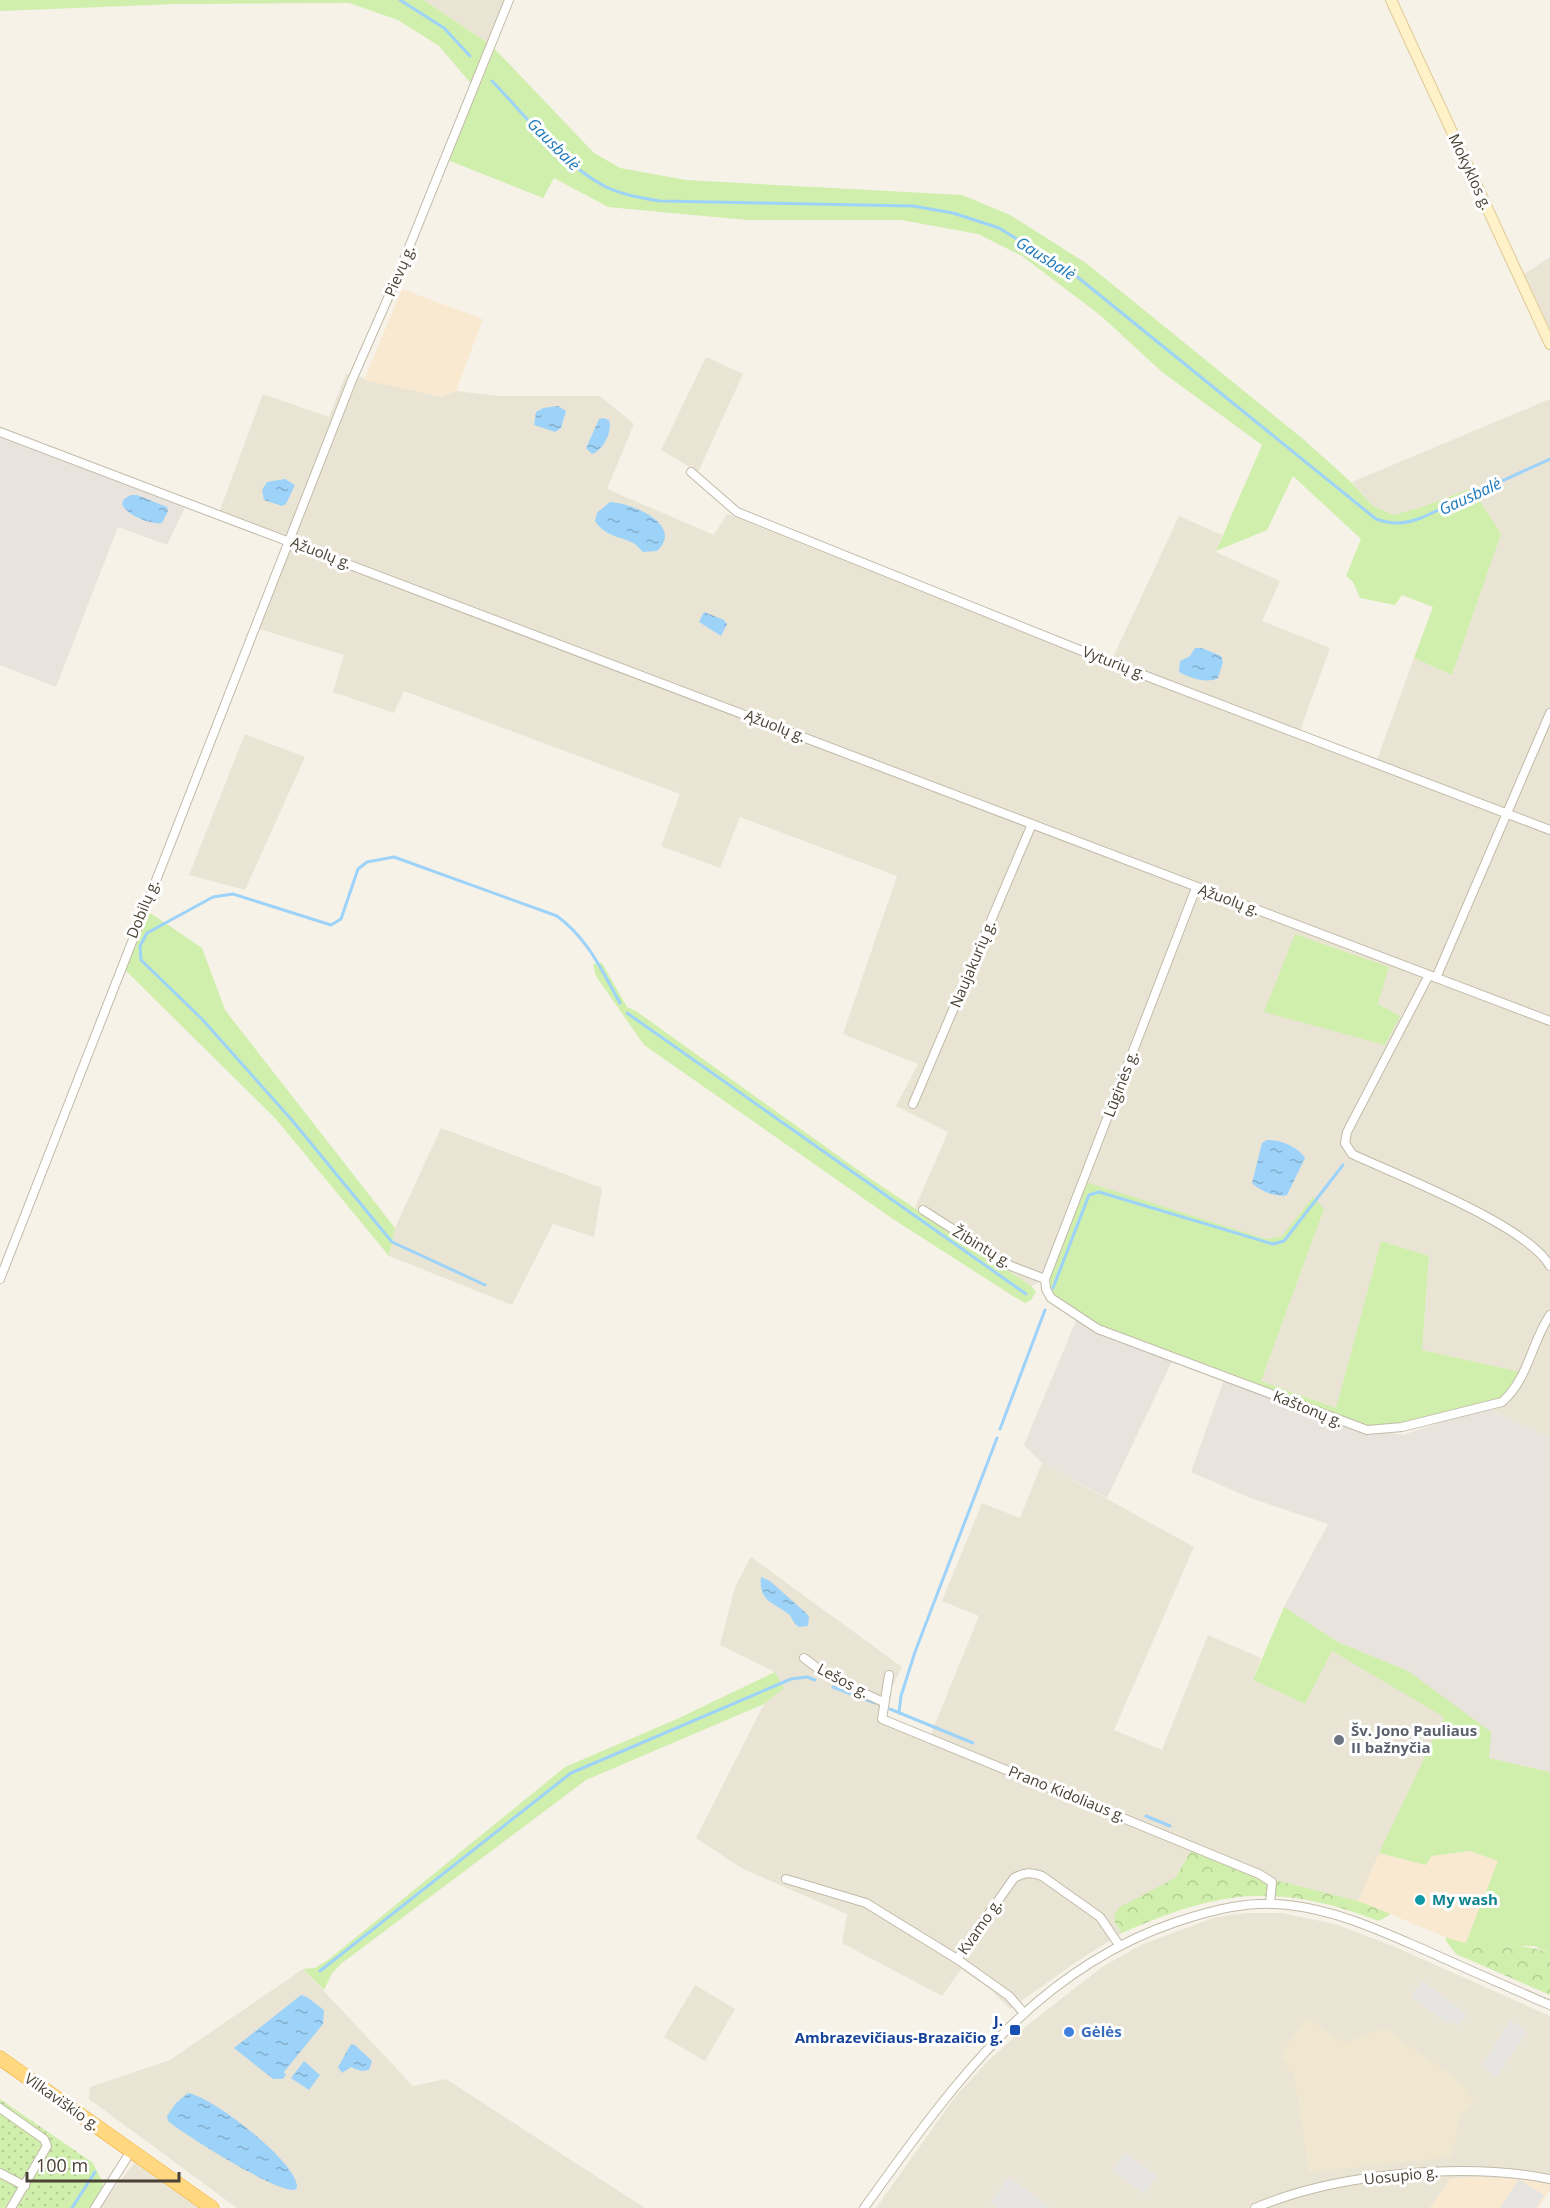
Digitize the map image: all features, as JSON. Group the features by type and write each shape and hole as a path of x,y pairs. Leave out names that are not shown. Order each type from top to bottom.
{"highway":[{"name":"Vilkaviškio g.","path":"0,2058 212,2208"}],"main road":[{"name":"Mokyklos g.","path":"1391,0 1550,344"}],"street":[{"name":"Pievų g.","path":"290,541 352,380 395,282 509,0"},
{"name":"Ąžuolų g.","path":"0,432 1550,1021"},
{"name":"Vyturių g.","path":"691,472 737,512 1121,666 1550,830"},
{"name":"Dobilų g.","path":"0,1279 143,908 290,541"},
{"path":"1550,713 1432,977 1347,1132 1345,1143 1352,1154 1482,1215 1527,1241 1550,1266"},
{"name":"Naujakurių g.","path":"913,1104 1032,824"},
{"name":"Lūginės g.","path":"1045,1279 1196,888"},
{"name":"Žibintų g.","path":"923,1210 1011,1266 1045,1279"},
{"name":"Kaštonų g.","path":"1045,1279 1051,1298 1098,1329 1367,1431 1402,1427 1502,1402 1512,1393 1525,1373 1550,1314"},
{"name":"Lešos g.","path":"804,1658 828,1676 883,1702"},
{"path":"883,1702 889,1675"},
{"name":"Prano Kidoliaus g.","path":"883,1702 882,1719 1260,1874 1272,1882 1270,1904"},
{"name":"Kvamo g.","path":"786,1879 866,1904 957,1959 1014,1878 1024,1873 1042,1876 1100,1917 1119,1944"},
{"path":"864,2208 951,2089 1023,2012 1119,1944 1200,1914 1239,1905 1270,1904 1308,1908 1345,1918 1550,2005"},
{"path":"957,1959 1009,1996 1023,2012"},
{"path":"0,2108 46,2143 46,2150 11,2208"},
{"path":"95,2208 131,2151"},
{"name":"Uosupio g.","path":"1255,2208 1302,2191 1406,2175 1469,2170 1513,2172 1550,2179"},
{"path":"0,2173 25,2186"}],"shaded area":[{"path":"424,0 509,0 491,45"},
{"path":"1550,257 1550,334 1523,275"},
{"path":"402,289 483,319 456,391 442,397 364,380"},
{"path":"706,357 743,374 698,472 661,450"},
{"path":"346,374 442,397 456,391 499,396 600,396 634,424 607,489 714,535 727,514 1109,666 1179,516 1222,535 1216,552 1280,581 1262,621 1330,648 1297,739 1374,768 1414,658 1452,675 1501,534 1472,488 1394,515 1373,506 1352,482 1550,399 1550,1438 1485,1407 1525,1373 1422,1350 1429,1256 1381,1241 1336,1408 1261,1381 1324,1209 1282,1236 1266,1239 1083,1182 1040,1282 1031,1286 915,1208 948,1132 896,1106 918,1064 843,1034 897,876 740,817 720,868 661,846 680,794 404,691 394,713 333,692 344,655 256,628 285,544 217,518 263,394 329,417","holes":["1295,934 1389,967 1378,1004"]},
{"path":"0,434 187,503 167,545 118,527 56,687 0,665"},
{"path":"245,734 305,757 245,890 189,875"},
{"path":"441,1128 602,1188 594,1237 553,1224 512,1305 389,1256 395,1228"},
{"path":"1078,1316 1174,1357 1107,1498 1042,1463 1024,1445"},
{"path":"1225,1377 1367,1430 1403,1435 1485,1407 1550,1438 1550,1772 1489,1758 1408,1671 1338,1642 1284,1607 1328,1524 1253,1499 1191,1472"},
{"path":"1042,1463 1194,1547 1114,1730 1162,1750 1208,1635 1261,1658 1253,1680 1305,1704 1332,1650 1444,1717 1358,1901 1275,1880 1194,1847 1175,1878 1114,1921 1122,1933 1079,1960 1010,2009 990,1989 961,1969 942,1996 842,1943 847,1914 743,1869 696,1838 764,1704 783,1687 775,1672 720,1645 735,1587 751,1557 902,1667 889,1693 887,1717 931,1734 979,1616 942,1601 982,1503 1020,1518"},
{"path":"1470,1851 1498,1861 1465,1945 1358,1901 1379,1853 1426,1865 1432,1856"},
{"path":"1247,1913 1282,1913 1335,1924 1393,1946 1550,2016 1550,2185 1519,2179 1450,2179 1430,2208 876,2208 955,2097 988,2061 1029,2024 1102,1967 1141,1945 1216,1917"},
{"path":"303,1969 413,2086 446,2079 645,2208 237,2208 89,2099 90,2087 170,2060"},
{"path":"1422,1981 1467,2014 1458,2025 1452,2021 1449,2024 1411,1997"},
{"path":"695,1985 735,2009 705,2061 664,2037"},
{"path":"1306,2017 1344,2043 1385,2028 1463,2084 1473,2101 1460,2119 1451,2157 1309,2172 1294,2075 1279,2056"},
{"path":"1510,2020 1527,2032 1496,2077 1482,2066"},
{"path":"1125,2153 1157,2176 1144,2194 1112,2171"},
{"path":"134,2163 199,2208 99,2208"},
{"path":"1008,2177 1051,2208 997,2208 990,2203"},
{"path":"1474,2177 1519,2179 1550,2185 1550,2190 1538,2208 1430,2208 1450,2179"},
{"path":"1519,2179 1544,2195 1536,2208 1500,2208"}],"green space":[{"path":"0,0 424,0 491,45 594,153 620,168 686,180 962,195 1010,215 1086,263 1303,439 1351,482 1373,506 1394,515 1472,488 1501,534 1452,675 1414,658 1433,607 1402,595 1395,605 1360,598 1353,582 1346,576 1361,539 1293,476 1267,530 1216,551 1262,445 1162,372 1100,315 1022,256 978,234 901,220 747,220 608,207 554,178 543,198 445,159 474,87 439,46 398,20 349,3 177,4 0,11"},
{"path":"143,908 202,948 225,1010 395,1228 389,1256 275,1118 121,966"},
{"path":"1295,934 1389,967 1378,1004 1400,1016 1385,1045 1264,1012"},
{"path":"602,963 627,1007 636,1011 865,1175 1031,1286 1036,1292 1031,1300 1025,1303 1016,1298 893,1219 644,1045 596,976 593,964"},
{"path":"1083,1181 1266,1239 1282,1236 1313,1197 1324,1209 1261,1381 1336,1408 1381,1241 1429,1256 1422,1350 1525,1373 1502,1402 1367,1430 1098,1329 1046,1289"},
{"path":"1284,1607 1338,1642 1408,1671 1491,1732 1489,1758 1550,1772 1550,1953 1534,1946 1465,1945 1498,1861 1470,1851 1432,1856 1426,1865 1379,1853 1444,1717 1332,1651 1305,1704 1253,1680"},
{"path":"775,1672 784,1688 764,1704 586,1780 342,1963 332,1973 324,1990 303,1969 315,1968 328,1960 565,1767 677,1719"},
{"path":"1194,1846 1275,1880 1358,1901 1391,1914 1379,1921 1310,1900 1279,1896 1249,1896 1189,1907 1122,1933 1114,1921 1115,1913 1120,1907 1175,1878"},
{"path":"1446,1937 1473,1944 1524,1947 1550,1953 1550,1995 1456,1954 1446,1941"},
{"path":"0,2099 93,2163 65,2208 0,2208"},
{"path":"93,2163 103,2183 99,2208 65,2208"}],"water":[{"path":"558,406 566,411 561,428 555,432 534,425 536,412 543,408"},
{"path":"599,419 609,420 610,430 600,449 592,454 586,448"},
{"path":"285,479 295,485 286,504 282,506 264,500 262,490 267,482"},
{"path":"137,495 167,507 168,511 162,523 146,521 128,512 122,504 124,499"},
{"path":"610,502 631,506 660,524 665,533 664,541 657,551 643,552 632,542 610,534 599,527 595,521 597,513"},
{"path":"704,612 724,620 727,624 721,636 699,622"},
{"path":"1195,648 1202,648 1221,656 1223,662 1218,678 1198,680 1179,672 1180,661 1190,656"},
{"path":"1267,1140 1288,1144 1305,1158 1287,1195 1278,1196 1269,1193 1252,1183 1262,1143"},
{"path":"761,1577 770,1581 806,1613 809,1617 808,1626 799,1627 789,1615 764,1596"},
{"path":"301,1995 324,2010 323,2024 284,2072 286,2075 283,2079 273,2079 234,2048"},
{"path":"351,2044 372,2061 369,2070 361,2071 351,2067 342,2073 338,2067"},
{"path":"304,2061 320,2075 309,2090 291,2078"},
{"path":"188,2093 215,2105 251,2131 283,2161 293,2175 297,2186 292,2190 259,2177 213,2151 168,2121 167,2116 176,2103"}],"waterway":[{"name":"Gausbalė","path":"400,0 444,28 470,56"},
{"name":"Gausbalė","path":"492,81 546,139 575,166 606,187 626,194 660,201 913,206 953,213 999,228 1075,275 1376,519 1398,523 1421,518 1550,459"},
{"path":"485,1285 392,1242 291,1119 202,1019 141,960 140,946 147,933 213,897 233,894 331,925 341,919 358,869 367,862 394,857 557,916 586,945 620,1003"},
{"path":"627,1013 1026,1294"},
{"path":"1053,1288 1089,1195 1099,1192 1273,1244 1284,1241 1343,1165"},
{"path":"1000,1429 1045,1310"},
{"path":"899,1713 901,1696 915,1652 997,1438"},
{"path":"320,1971 571,1773 791,1679 807,1677 815,1680"},
{"path":"833,1687 875,1703"},
{"path":"890,1709 973,1743"},
{"path":"1146,1816 1170,1826"},
{"path":"72,2208 95,2172"}],"place":[{"name":"Šv. Jono Pauliaus II bažnyčia","path":"1339,1740"},
{"name":"My wash","path":"1420,1900"},
{"name":"J. Ambrazevičiaus-Brazaičio g.","path":"1015,2030"},
{"name":"Gėlės","path":"1069,2032"}]}
